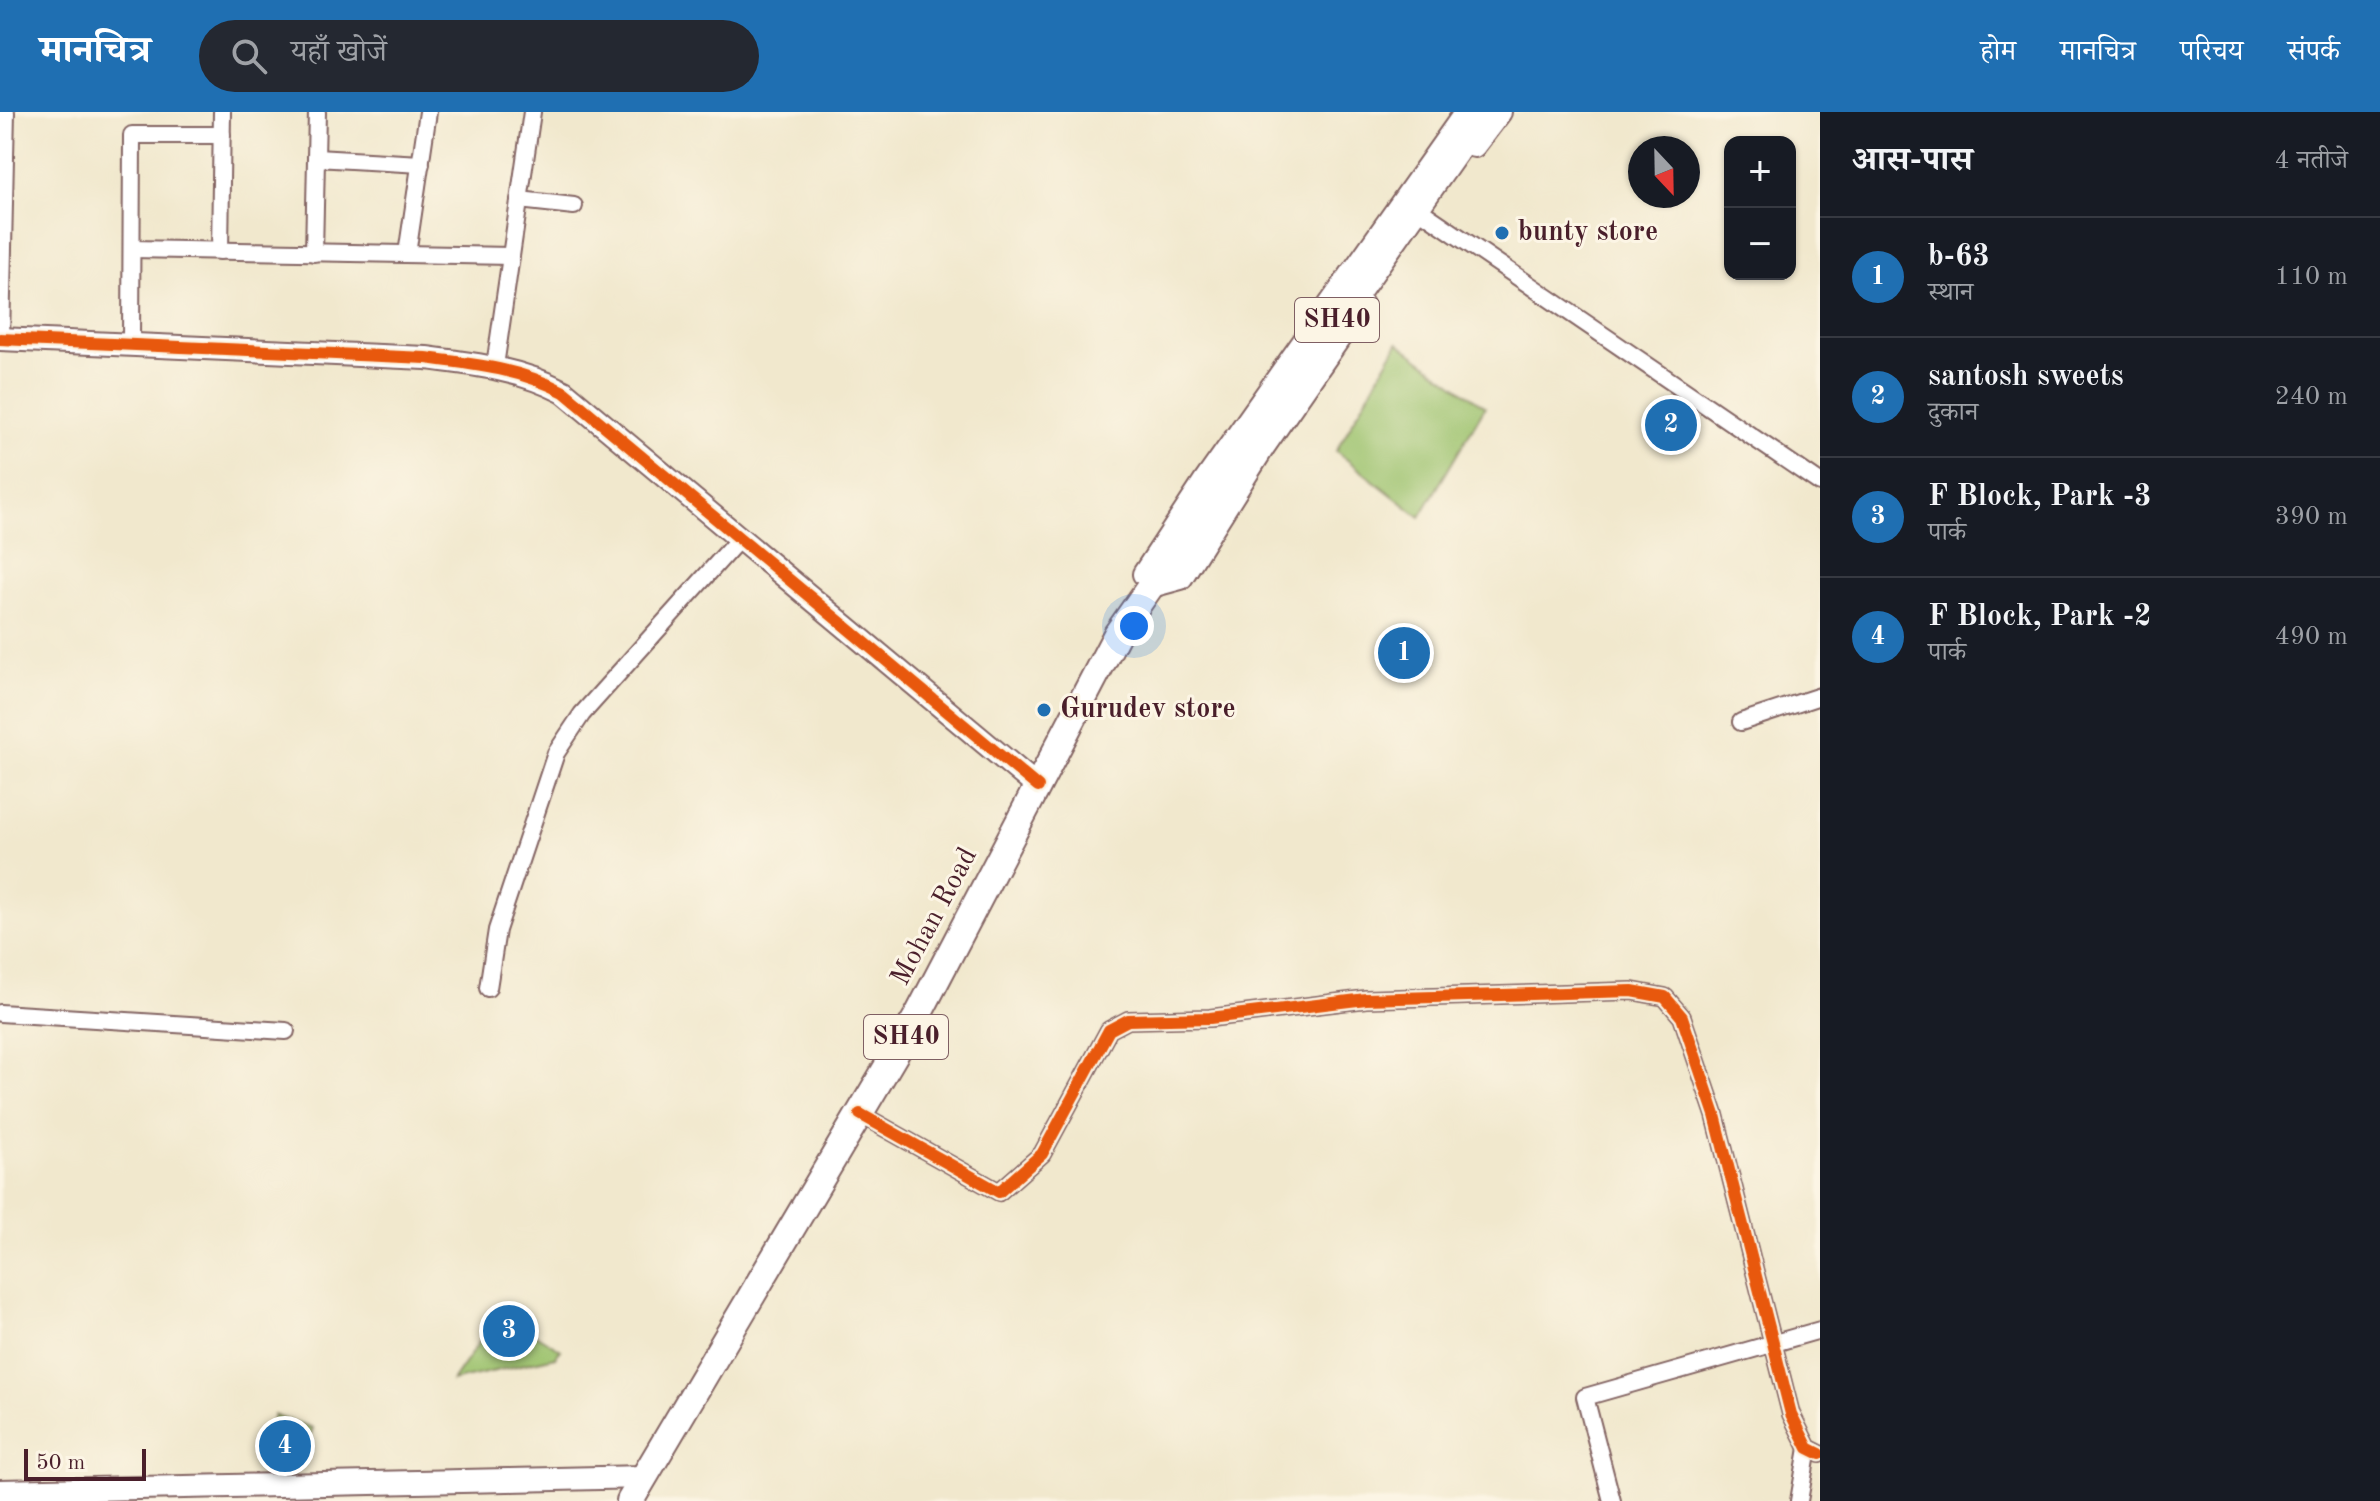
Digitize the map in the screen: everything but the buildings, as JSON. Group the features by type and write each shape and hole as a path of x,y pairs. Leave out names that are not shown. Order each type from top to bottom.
{"main road":[{"name":"Mohan Road","path":"630,1501 923,1007 1117,634 1483,112"}],"street":[{"path":"0,347 6,112"},
{"path":"220,251 222,112"},
{"path":"314,253 317,112"},
{"path":"407,254 428,112"},
{"path":"495,366 532,112"},
{"path":"1466,112 1206,480 1143,575 1144,592 1181,578 1264,446 1424,213 1500,112"},
{"path":"131,345 132,135 222,135"},
{"path":"316,158 421,164"},
{"path":"519,200 574,206"},
{"path":"1424,213 1820,483"},
{"path":"132,249 511,256"},
{"path":"0,339 426,358 495,366 545,382 564,392 1038,787"},
{"path":"488,988 497,930 556,753 582,714 739,539"},
{"path":"1741,722 1820,696"},
{"path":"860,1114 999,1192 1042,1154 1109,1030 1128,1020 1210,1018 1366,999 1632,991 1665,997 1682,1017 1715,1115 1791,1414 1814,1451 1799,1501"},
{"path":"0,1013 286,1031"},
{"path":"1612,1501 1585,1397 1596,1390 1820,1330"},
{"path":"0,1491 645,1477"}],"green space":[{"path":"1398,343 1485,407 1420,517 1336,451"},
{"path":"500,1312 561,1350 555,1357 452,1381"},
{"path":"274,1415 313,1428 301,1463 255,1464"}],"cycle path":[{"path":"0,339 426,358 496,369 547,384 564,392 1038,787"},
{"path":"860,1114 999,1192 1042,1154 1109,1030 1128,1020 1210,1018 1366,999 1632,991 1665,997 1682,1017 1715,1115 1791,1414 1808,1448 1820,1454"}],"place":[{"name":"bunty store","path":"1502,233"},
{"name":"santosh sweets","path":"1671,425"},
{"name":"b-63","path":"1404,653"},
{"name":"Gurudev store","path":"1044,710"},
{"name":"F Block, Park -3","path":"509,1331"},
{"name":"F Block, Park -2","path":"285,1446"}]}
